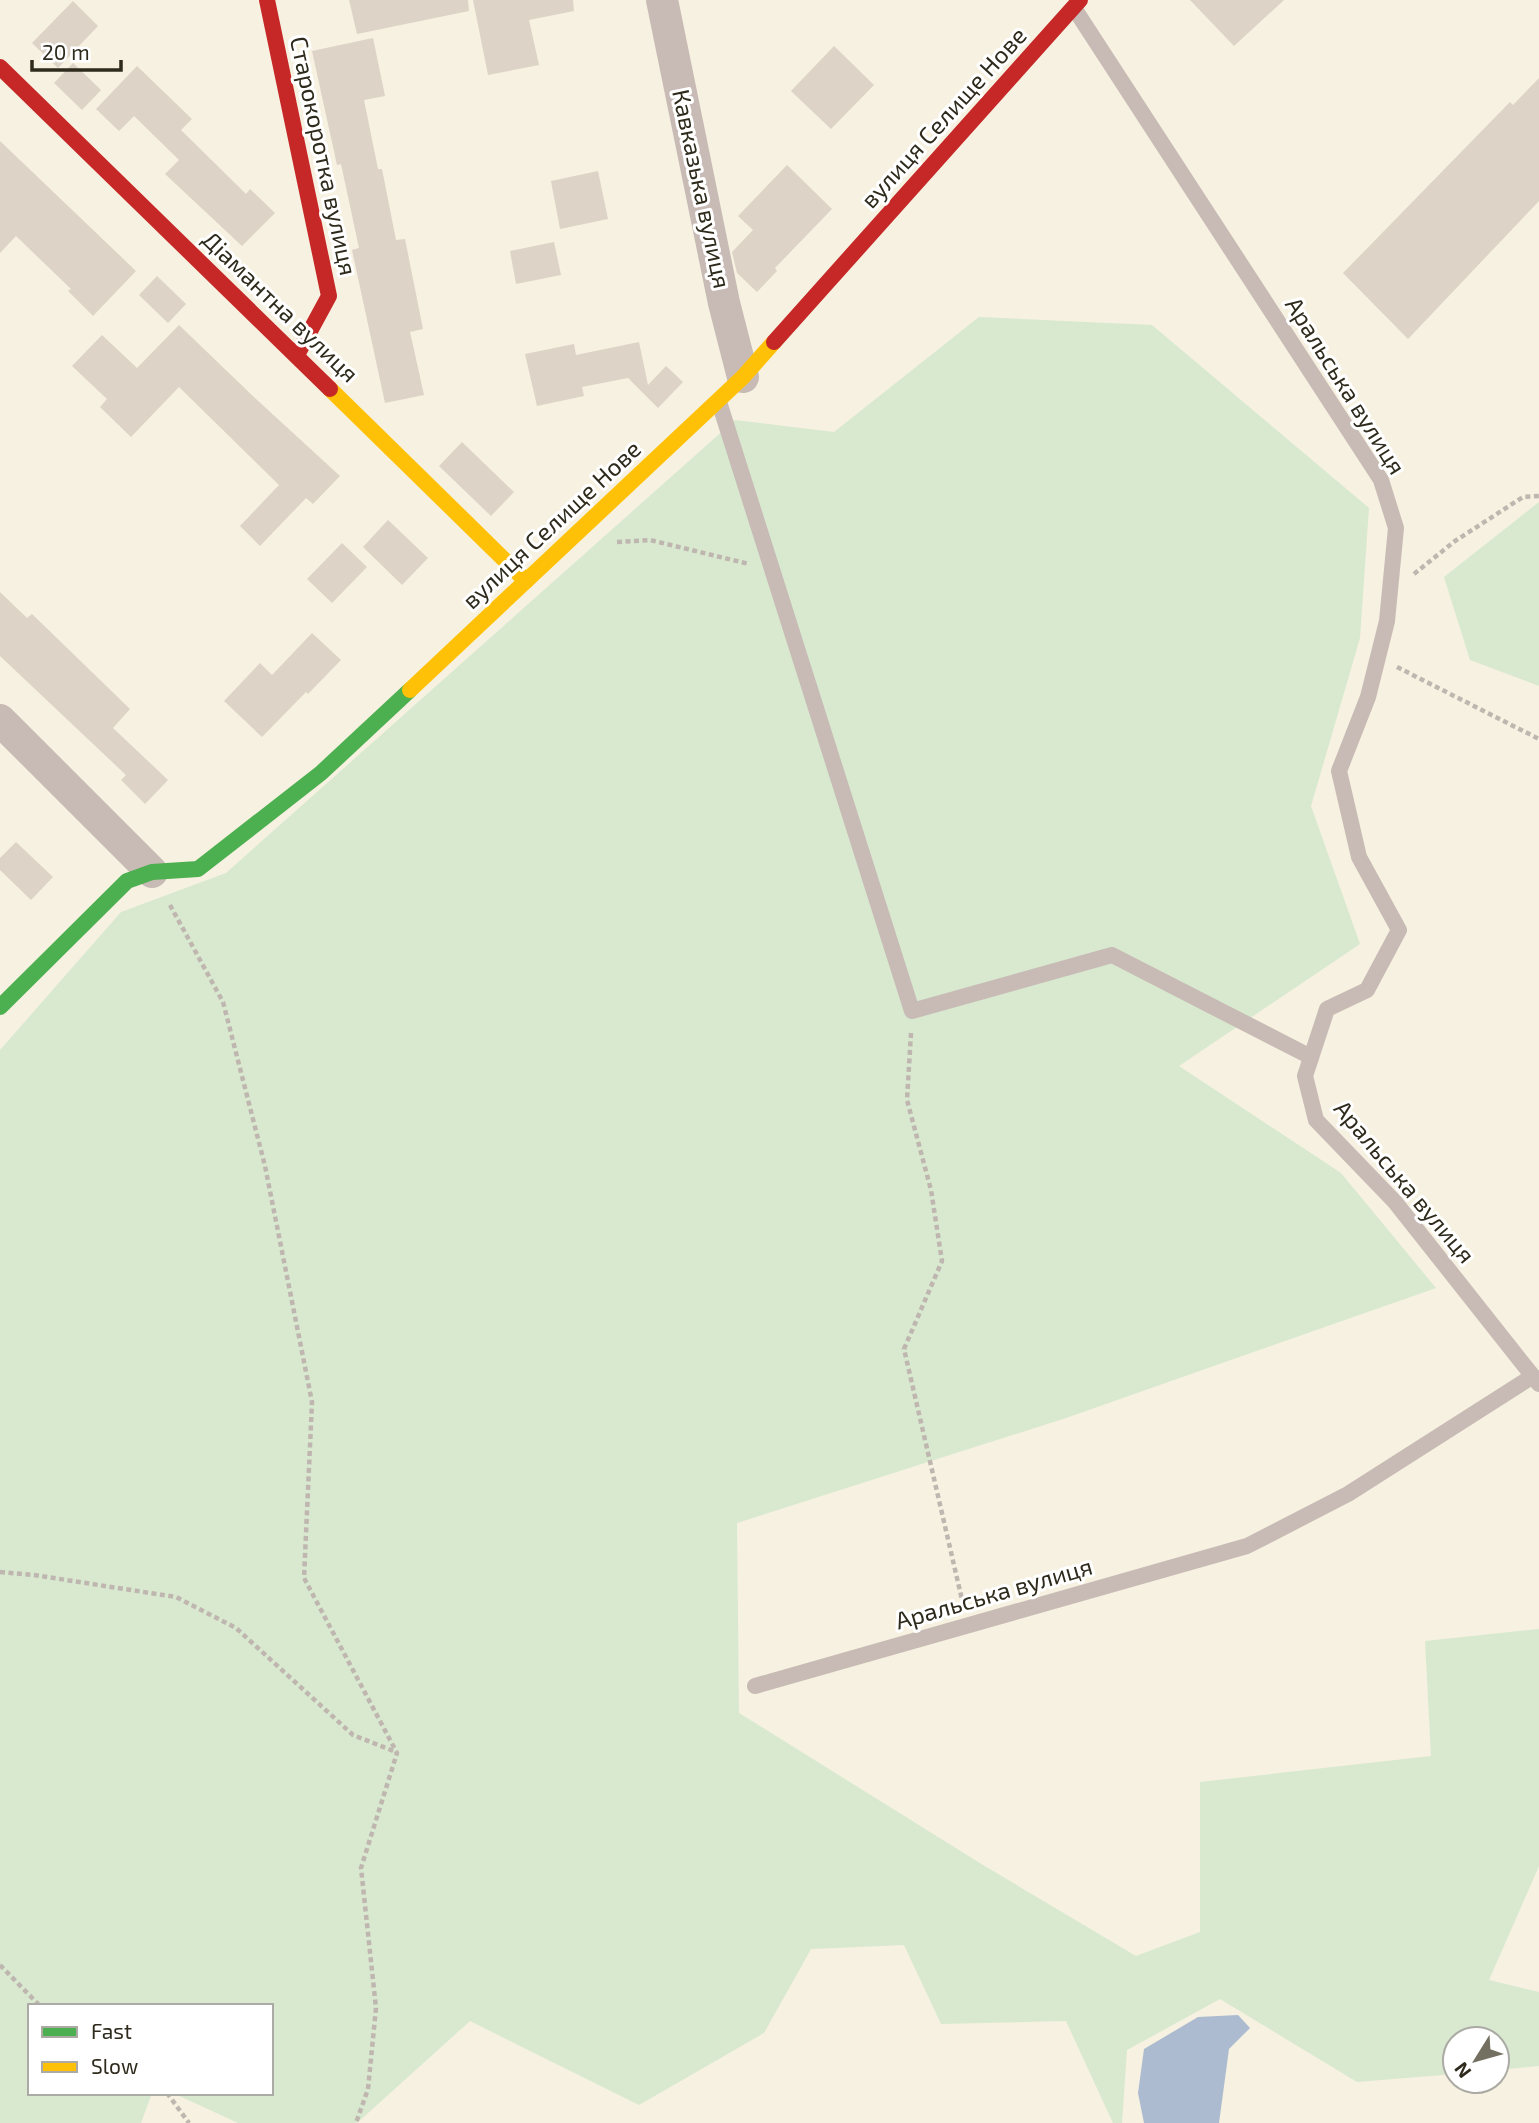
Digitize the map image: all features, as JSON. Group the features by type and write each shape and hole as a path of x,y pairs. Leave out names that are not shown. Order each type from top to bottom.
{"street":[{"name":"Старокоротка вулиця","path":"267,0 329,296 297,355"},
{"name":"Кавказька вулиця","path":"662,0 724,303 743,377"},
{"name":"вулиця Селище Нове","path":"0,1007 127,881 152,872 198,869 321,772 743,377 1077,4"},
{"name":"Діамантна вулиця","path":"0,67 526,580"},
{"path":"0,720 152,872"}],"lane":[{"name":"Аральська вулиця","path":"755,1686 1247,1546 1348,1494 1536,1380 1395,1202 1316,1120 1305,1076 1327,1009 1367,990 1399,930 1359,857 1339,771 1368,697 1387,621 1396,528 1381,480 1077,4"},
{"path":"719,400 912,1011 1112,955 1311,1057"}],"path":[{"path":"1389,596 1455,541 1523,497 1539,496"},
{"path":"613,542 650,540 772,570"},
{"path":"1378,657 1539,739"},
{"path":"152,872 223,1002 265,1166 312,1402 304,1578 397,1753 361,1868 376,2008 368,2089 356,2123"},
{"path":"912,1011 907,1100 931,1190 942,1261 904,1349 968,1625"},
{"path":"0,1572 34,1574 176,1597 236,1628 353,1735 397,1753"},
{"path":"0,1965 38,2004"},
{"path":"168,2095 189,2123"}],"green space":[{"path":"979,317 1152,325 1369,508 1360,638 1311,806 1360,944 1179,1066 1341,1173 1436,1288 1066,1418 737,1523 739,1713 983,1865 1136,1956 1200,1932 1200,1782 1431,1756 1425,1641 1539,1629 1539,1866 1489,1980 1539,1992 1539,2066 1511,2069 1511,2025 1441,2025 1441,2075 1357,2082 1220,1999 1127,2050 1122,2123 1113,2123 1066,2021 941,2024 904,1945 811,1949 764,2033 639,2105 470,2021 357,2123 238,2123 177,2095 273,2095 273,2004 28,2004 28,2095 151,2095 141,2123 0,2123 0,1050 121,912 226,873 735,420 834,432"},
{"path":"1539,502 1539,686 1470,660 1444,577"}],"water":[{"path":"1238,2015 1250,2028 1229,2049 1219,2123 1144,2123 1138,2093 1144,2049 1198,2017"}],"building":[{"path":"349,0 468,0 469,11 357,34"},
{"path":"473,0 573,0 574,11 529,20 539,65 488,75"},
{"path":"1190,0 1284,0 1234,46"},
{"path":"73,1 98,26 58,68 32,43"},
{"path":"373,38 385,96 364,100 378,169 382,169 396,240 405,239 423,329 410,332 424,395 385,403 352,250 359,248 341,164 337,165 312,51"},
{"path":"834,46 874,85 831,129 791,91"},
{"path":"73,63 101,90 82,110 54,83"},
{"path":"137,66 192,119 181,130 246,194 250,189 275,213 242,246 165,174 179,160 134,116 119,131 96,109"},
{"path":"1539,78 1539,201 1408,339 1343,273 1510,102 1513,105"},
{"path":"0,141 136,271 93,316 68,291 71,289 16,236 0,253"},
{"path":"787,165 832,209 775,268 777,271 757,292 737,273 732,252 753,230 738,216"},
{"path":"598,171 608,219 560,229 551,181"},
{"path":"554,242 561,275 516,284 510,251"},
{"path":"157,276 186,304 168,323 139,295"},
{"path":"179,325 340,476 313,504 306,498 260,546 240,526 279,485 179,387 131,437 100,407 107,399 72,366 102,335 137,368"},
{"path":"639,342 648,385 666,366 683,382 658,408 628,378 582,387 584,396 537,406 525,354 574,344 576,355"},
{"path":"462,442 514,492 491,516 439,466"},
{"path":"388,520 428,558 402,585 363,547"},
{"path":"342,543 367,567 332,603 307,579"},
{"path":"0,592 27,618 32,614 130,709 113,728 168,780 145,804 121,780 126,775 0,656"},
{"path":"312,633 341,660 262,737 224,701 260,663 272,675"},
{"path":"16,842 53,877 31,900 0,870 0,858"}],"traffic: fast":[{"path":"0,1007 127,881 152,872 198,869 321,773 410,690"}],"traffic: slow":[{"path":"410,690 743,377 774,342"},
{"path":"330,389 526,581"}],"traffic: jam":[{"path":"267,0 329,296 297,355"},
{"path":"774,342 1080,0"},
{"path":"0,67 330,389"}]}
